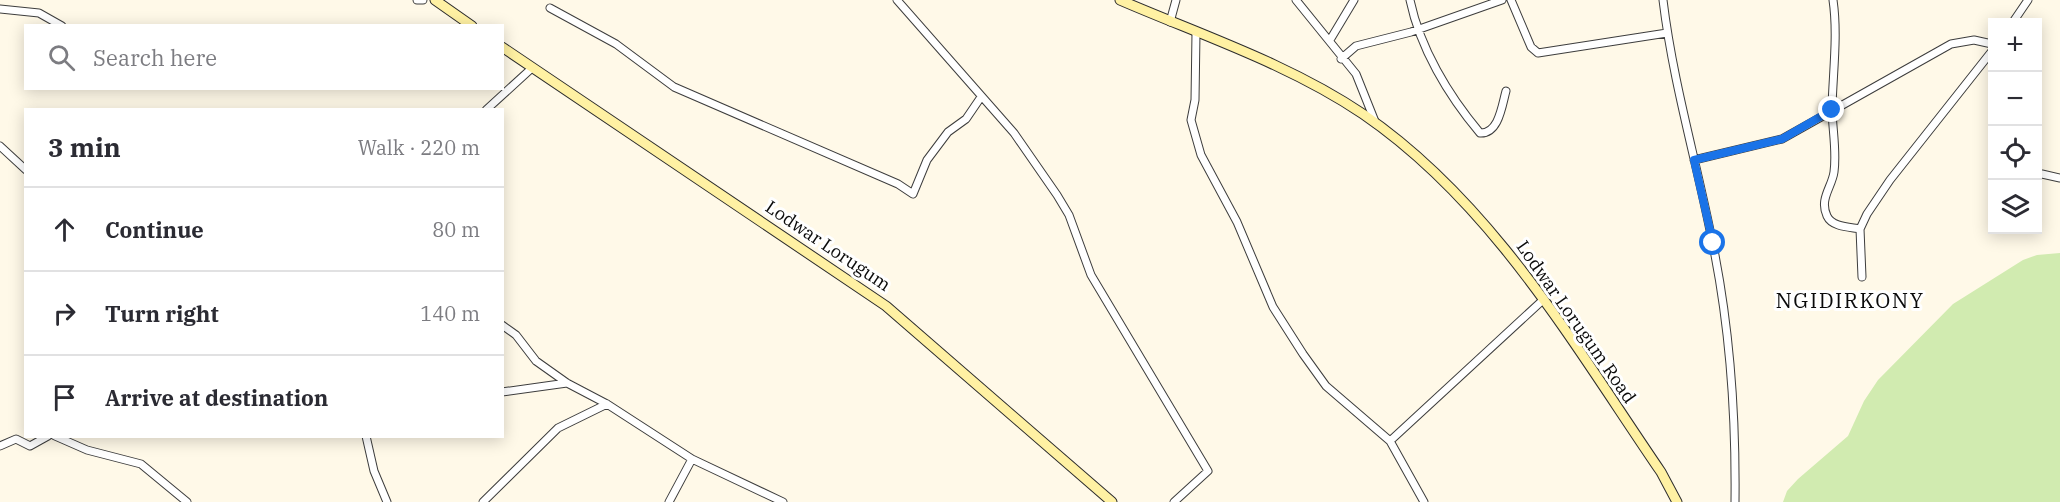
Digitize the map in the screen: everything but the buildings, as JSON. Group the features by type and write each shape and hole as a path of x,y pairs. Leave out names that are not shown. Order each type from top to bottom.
{"street":[{"path":"417,0 423,0"},
{"path":"435,0 469,24"},
{"path":"897,0 1014,133 1063,205 1085,255 1091,276 1208,471 1174,502"},
{"name":"Lodwar Lorugum Road","path":"1120,0 1320,89 1376,124 1442,181 1520,266 1661,472 1677,502"},
{"path":"1170,22 1176,0"},
{"path":"1296,0 1356,75 1376,124"},
{"path":"1330,40 1354,0"},
{"path":"1410,0 1416,29 1448,88 1480,133 1494,127 1506,91"},
{"path":"1341,59 1356,46 1456,18 1502,0"},
{"path":"1511,0 1531,47 1538,53 1667,33"},
{"path":"1663,0 1667,33 1717,264 1734,402 1735,502"},
{"path":"1833,0 1832,110 1835,161 1832,183 1824,198 1826,214 1834,224 1860,229"},
{"path":"2016,18 2028,0"},
{"path":"550,8 616,44 674,87 898,184 913,194 927,160 948,132 966,120 981,97"},
{"path":"0,9 39,13 58,24"},
{"path":"1196,33 1195,100 1191,120 1201,155 1237,222 1273,307 1326,386 1390,441 1406,465 1424,502"},
{"path":"1694,160 1782,139 1951,44 1974,40 1988,43"},
{"name":"Lodwar Lorugum","path":"504,48 886,306 1112,502"},
{"path":"1862,277 1860,229 1890,180 1988,56"},
{"path":"488,108 532,68"},
{"path":"0,146 24,168"},
{"path":"2042,174 2060,178"},
{"path":"1390,441 1544,299"},
{"path":"504,326 516,335 536,361 567,383 607,404 692,459 783,502"},
{"path":"504,392 567,383"},
{"path":"483,502 558,428 607,404"},
{"path":"0,446 16,439 30,446 44,438"},
{"path":"60,438 87,450 141,464 187,502"},
{"path":"366,438 374,471 387,502"},
{"path":"669,502 692,459"}],"green space":[{"path":"2060,253 2060,502 1783,502 1787,491 1798,479 1848,436 1864,401 1878,380 1953,304 2023,260 2037,255"}],"district":[{"name":"NGIDIRKONY","path":"1850,301"}],"route":[{"path":"1713,243 1694,160 1782,139 1805,128 1832,110"}]}
